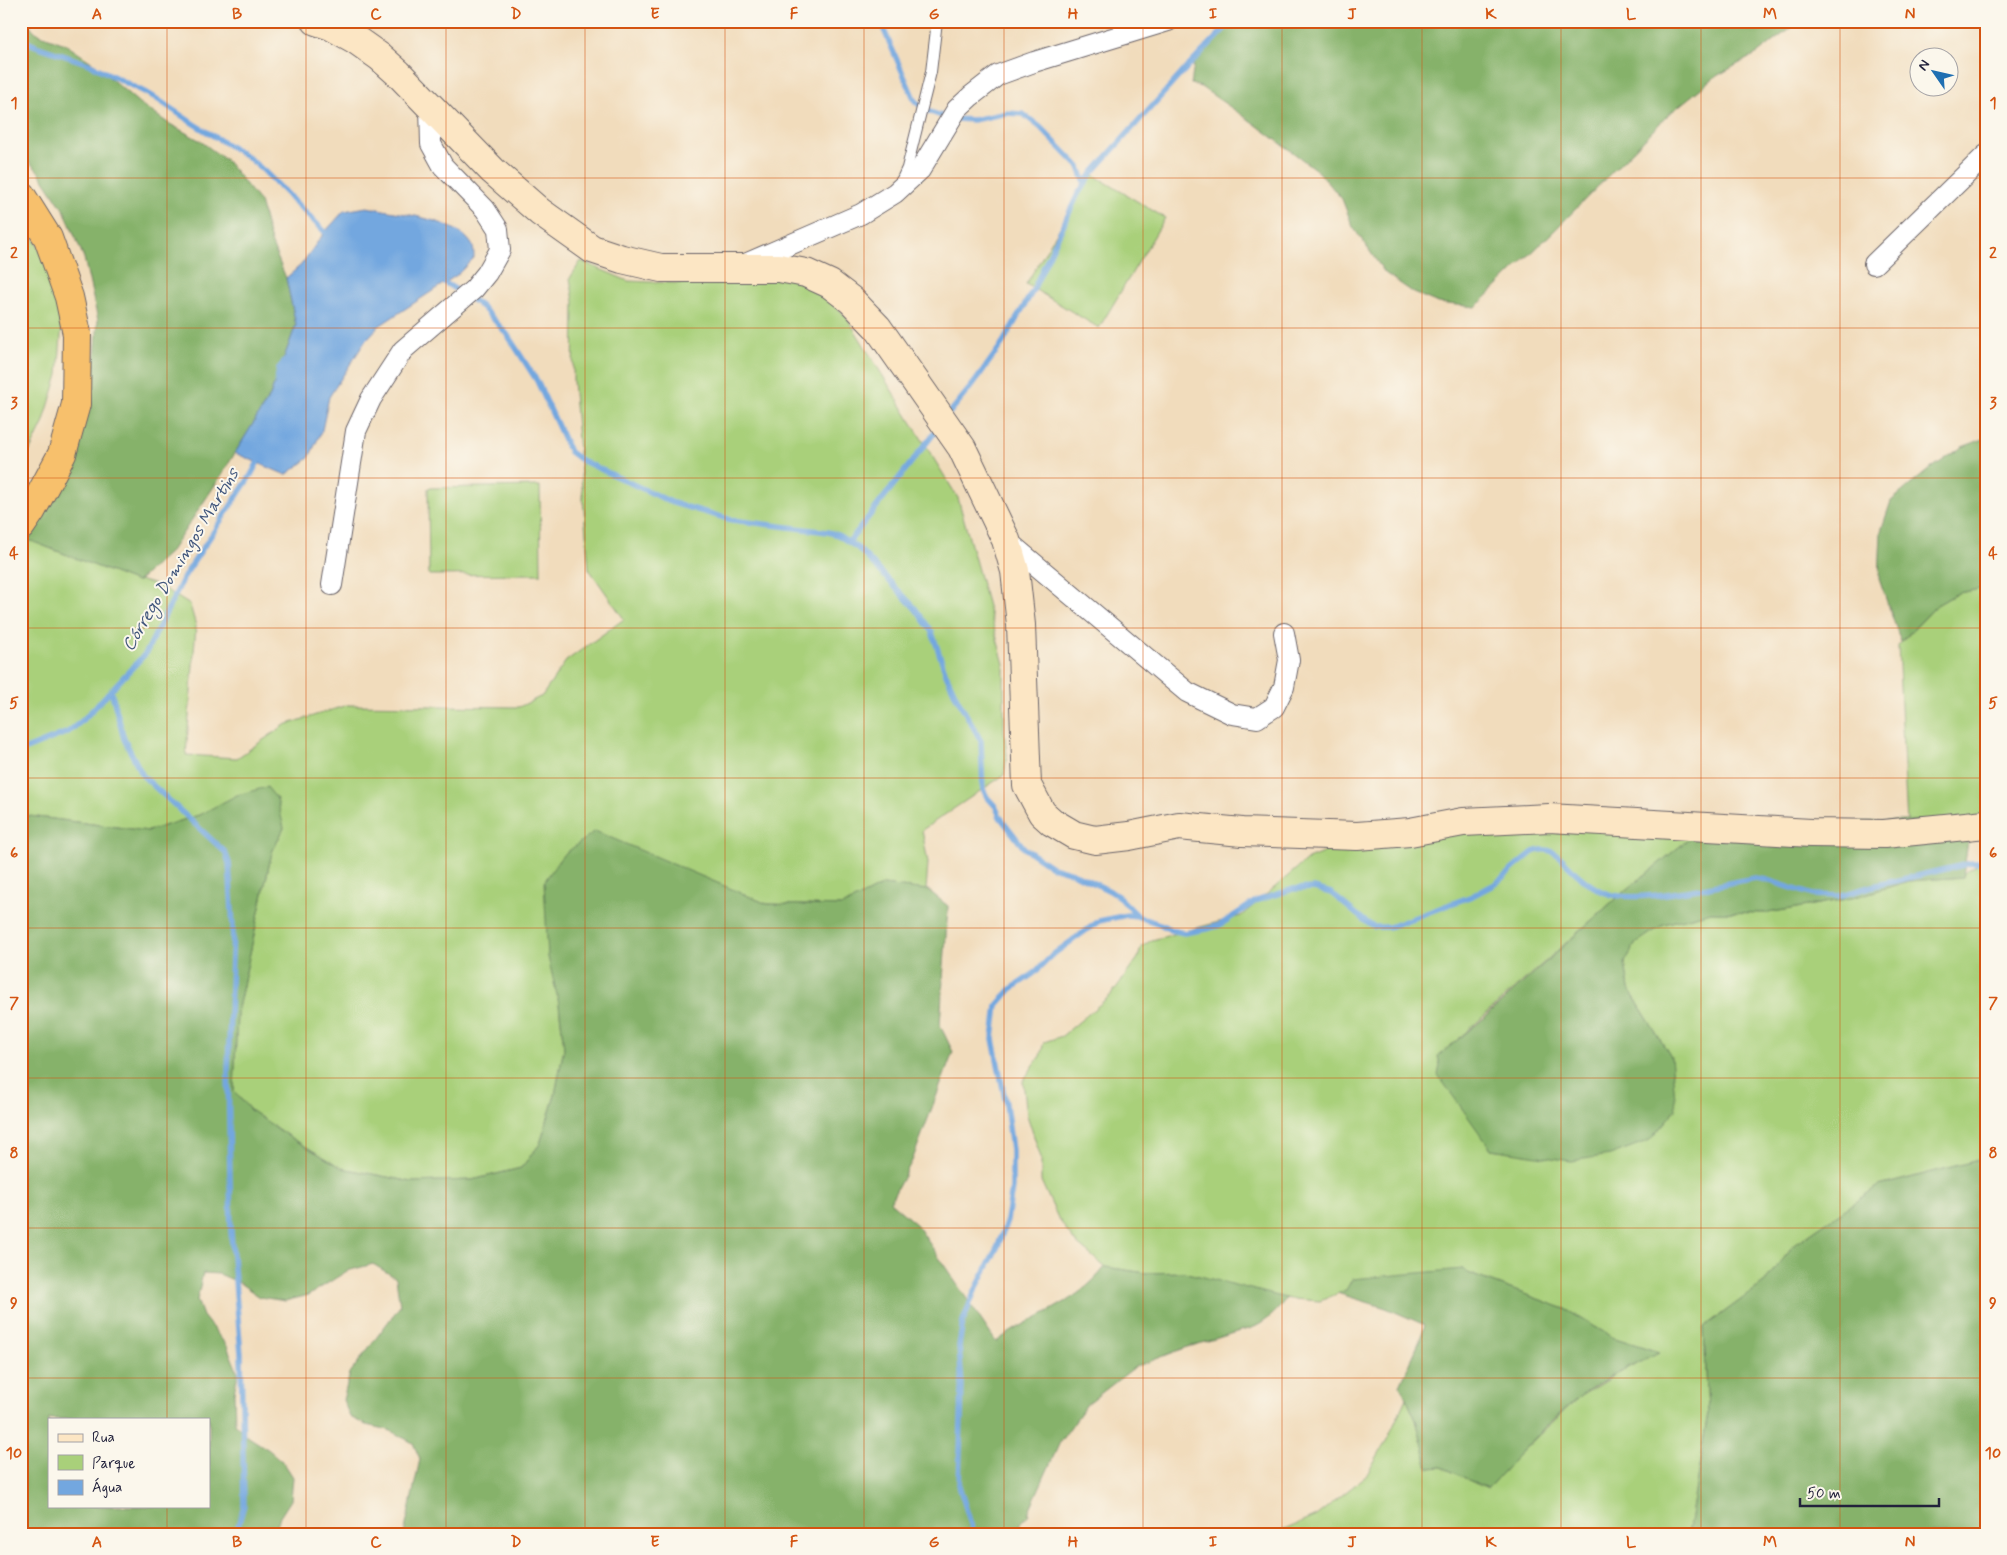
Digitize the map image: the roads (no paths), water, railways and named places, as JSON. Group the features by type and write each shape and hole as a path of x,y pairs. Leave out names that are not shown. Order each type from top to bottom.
{"highway":[{"path":"21,195 48,238 69,297 77,334 76,404 62,454 32,510 21,526"}],"street":[{"path":"316,21 348,35 380,57 493,172 540,212 592,249 622,259 661,268 779,268 806,273 830,284 852,300 878,328 962,448 1006,540 1015,571 1022,625 1027,785 1042,813 1052,822 1074,835 1095,840 1129,836 1179,826 1242,832 1356,836 1410,832 1463,822 1549,818 1810,833 1884,834 1986,824"},
{"path":"737,268 861,214 895,193 920,170 957,109 998,75 1168,21"},
{"path":"332,585 356,431 371,399 403,350 474,289 488,273 500,250 498,229 485,209 444,166 431,144 430,106"},
{"path":"1874,264 1986,155"},
{"path":"1006,540 1187,692 1232,714 1257,718 1274,707 1284,687 1289,660 1284,633"}],"lane":[{"path":"895,193 907,168 927,94 937,21"}],"water":[{"path":"367,207 408,214 452,228 471,243 474,258 457,275 379,326 366,340 329,397 322,430 309,458 286,475 235,453 270,396 296,325 286,278 301,265 324,233 344,211"}],"waterway":[{"path":"880,21 915,101 925,110 947,118"},
{"path":"947,416 1002,344 1031,294 1078,194 1093,172 1182,73 1232,21"},
{"path":"21,39 89,64 154,97 249,158 329,236"},
{"path":"956,119 973,120 1007,113 1023,114 1040,127 1079,167 1085,183"},
{"path":"440,280 462,293"},
{"path":"470,298 482,307 507,334 537,381 570,452 581,460 673,503 732,520 828,532 838,535 859,549 915,608 932,632 946,674 981,741 983,789 996,807 1000,817 1024,848 1052,867 1073,873 1110,891 1119,897 1139,917 1171,930 1184,933 1207,929 1220,925 1256,901 1293,889 1314,888 1331,893 1374,927 1389,927 1472,896 1495,884 1533,852 1540,850 1547,850 1558,855 1584,880 1606,893 1637,897 1679,892 1755,878 1813,895 1839,896 1873,886 1972,863 1986,863"},
{"name":"Córrego Domingos Martins","path":"277,382 279,368 285,361"},
{"path":"849,542 939,427"},
{"name":"Córrego Domingos Martins","path":"21,751 68,732 83,720 146,653 185,575 251,475 261,456"},
{"path":"111,690 124,739 143,776 225,852 229,863 233,927 228,1071 231,1232 241,1354 244,1505 236,1534"},
{"path":"974,1534 959,1486 962,1385 959,1346 963,1321 974,1293 998,1246 1007,1220 1012,1188 1012,1150 1006,1104 993,1039 997,1005 1011,989 1033,974 1055,953 1099,921 1127,915 1138,916"}]}
